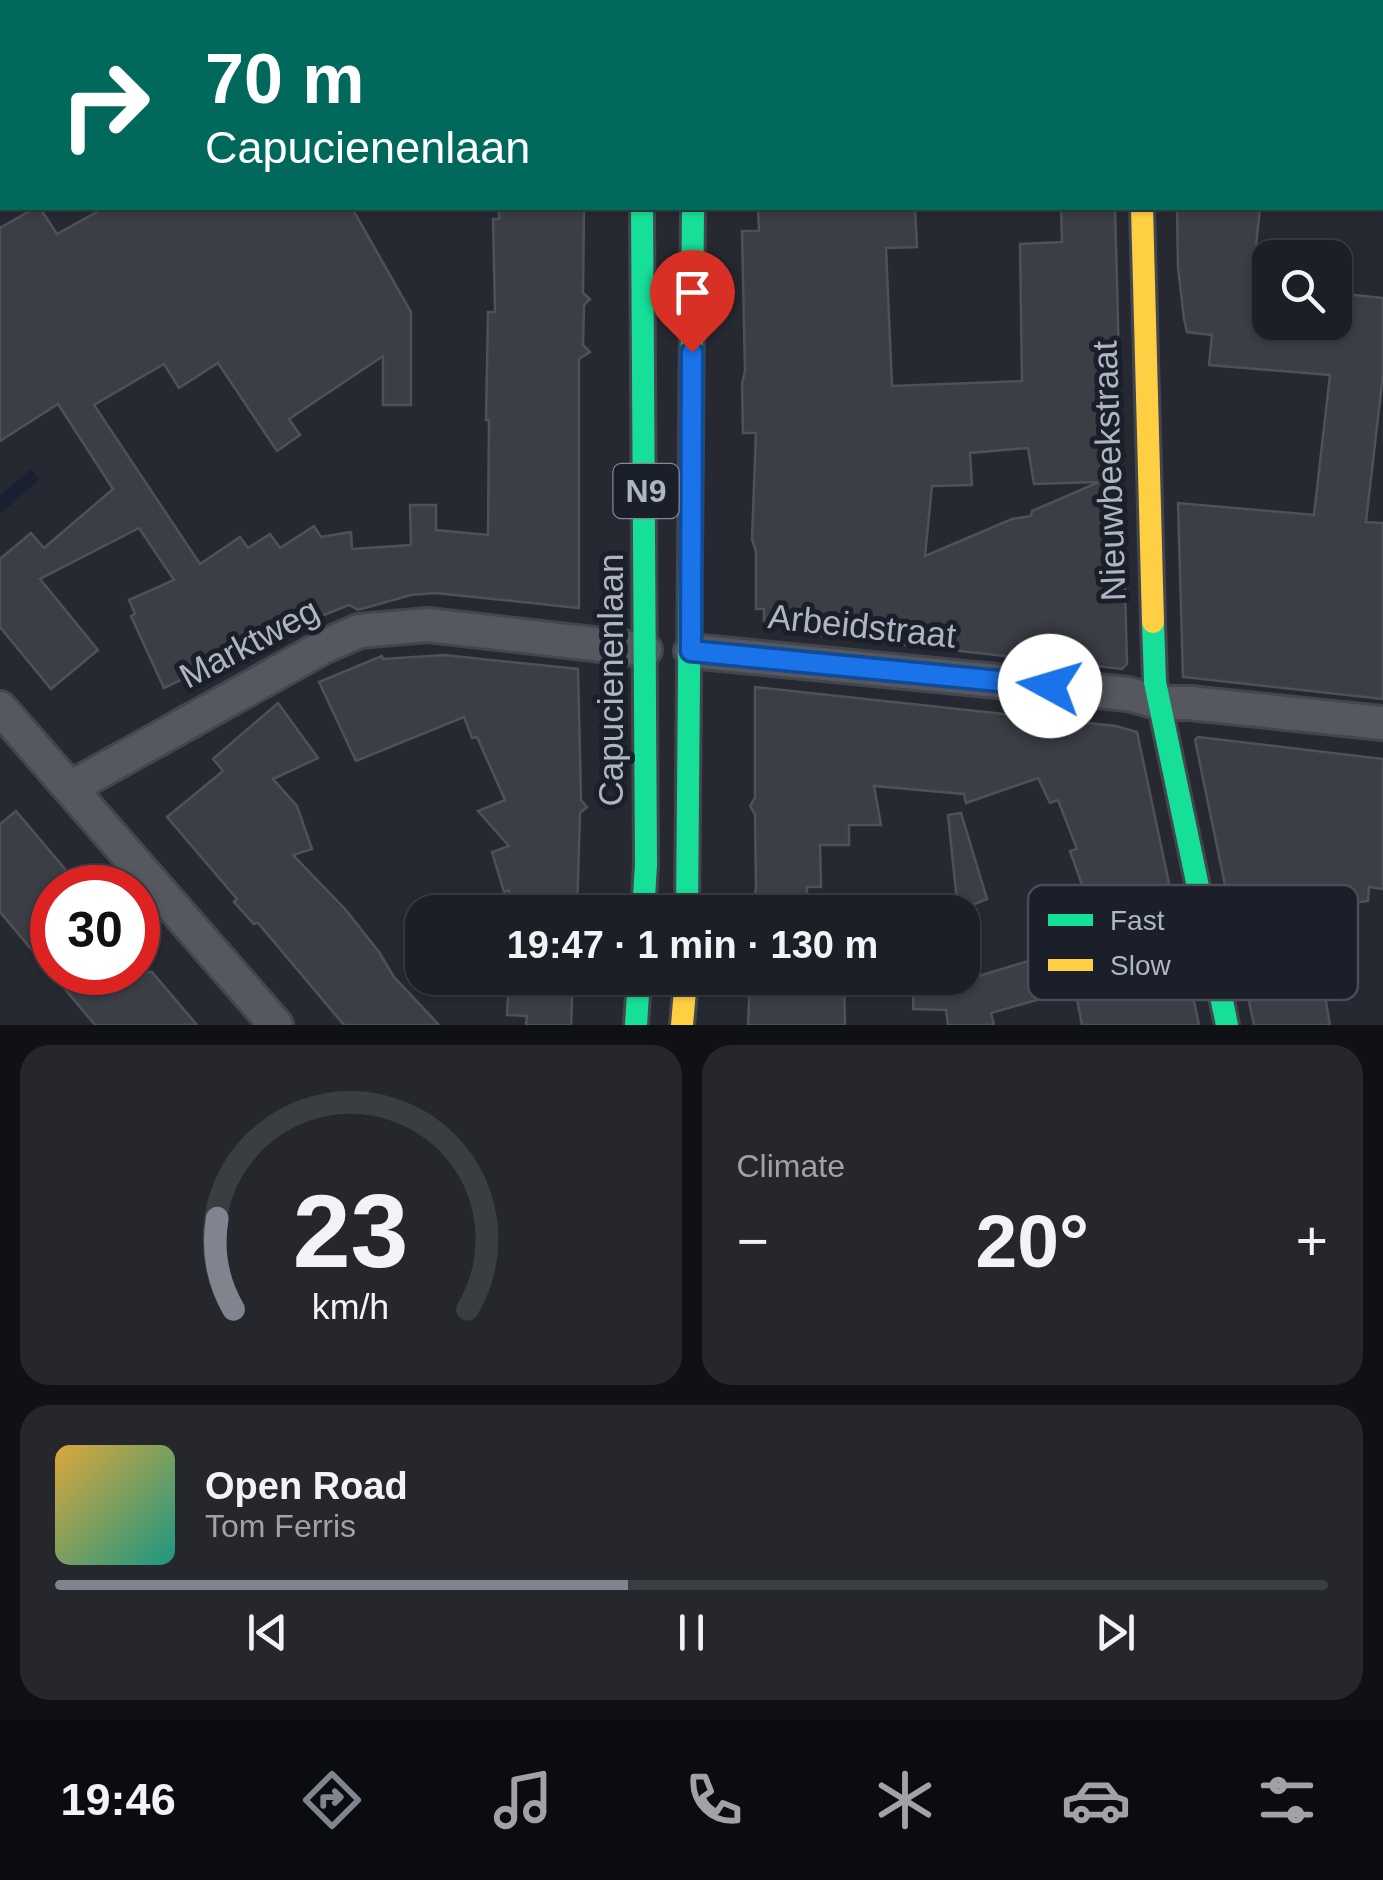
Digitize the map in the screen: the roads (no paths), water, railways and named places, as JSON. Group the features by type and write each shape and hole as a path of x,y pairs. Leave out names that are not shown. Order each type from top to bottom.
{"main road":[{"name":"Capucienenlaan","path":"642,210 644,895"},
{"name":"N9","path":"687,895 693,210"},
{"name":"Nieuwbeekstraat","path":"1142,210 1155,682 1198,885"},
{"path":"636,1025 638,995"},
{"path":"682,1025 685,995"},
{"name":"Nieuwbeekstraat","path":"1222,1000 1227,1025"}],"street":[{"name":"Marktweg","path":"72,787 325,646 359,631 428,625 645,650"},
{"name":"Arbeidstraat","path":"691,651 1128,694 1160,703 1383,723"},
{"path":"0,708 276,1025"}],"water":[{"path":"31,469 40,479 0,514 0,495"}]}
